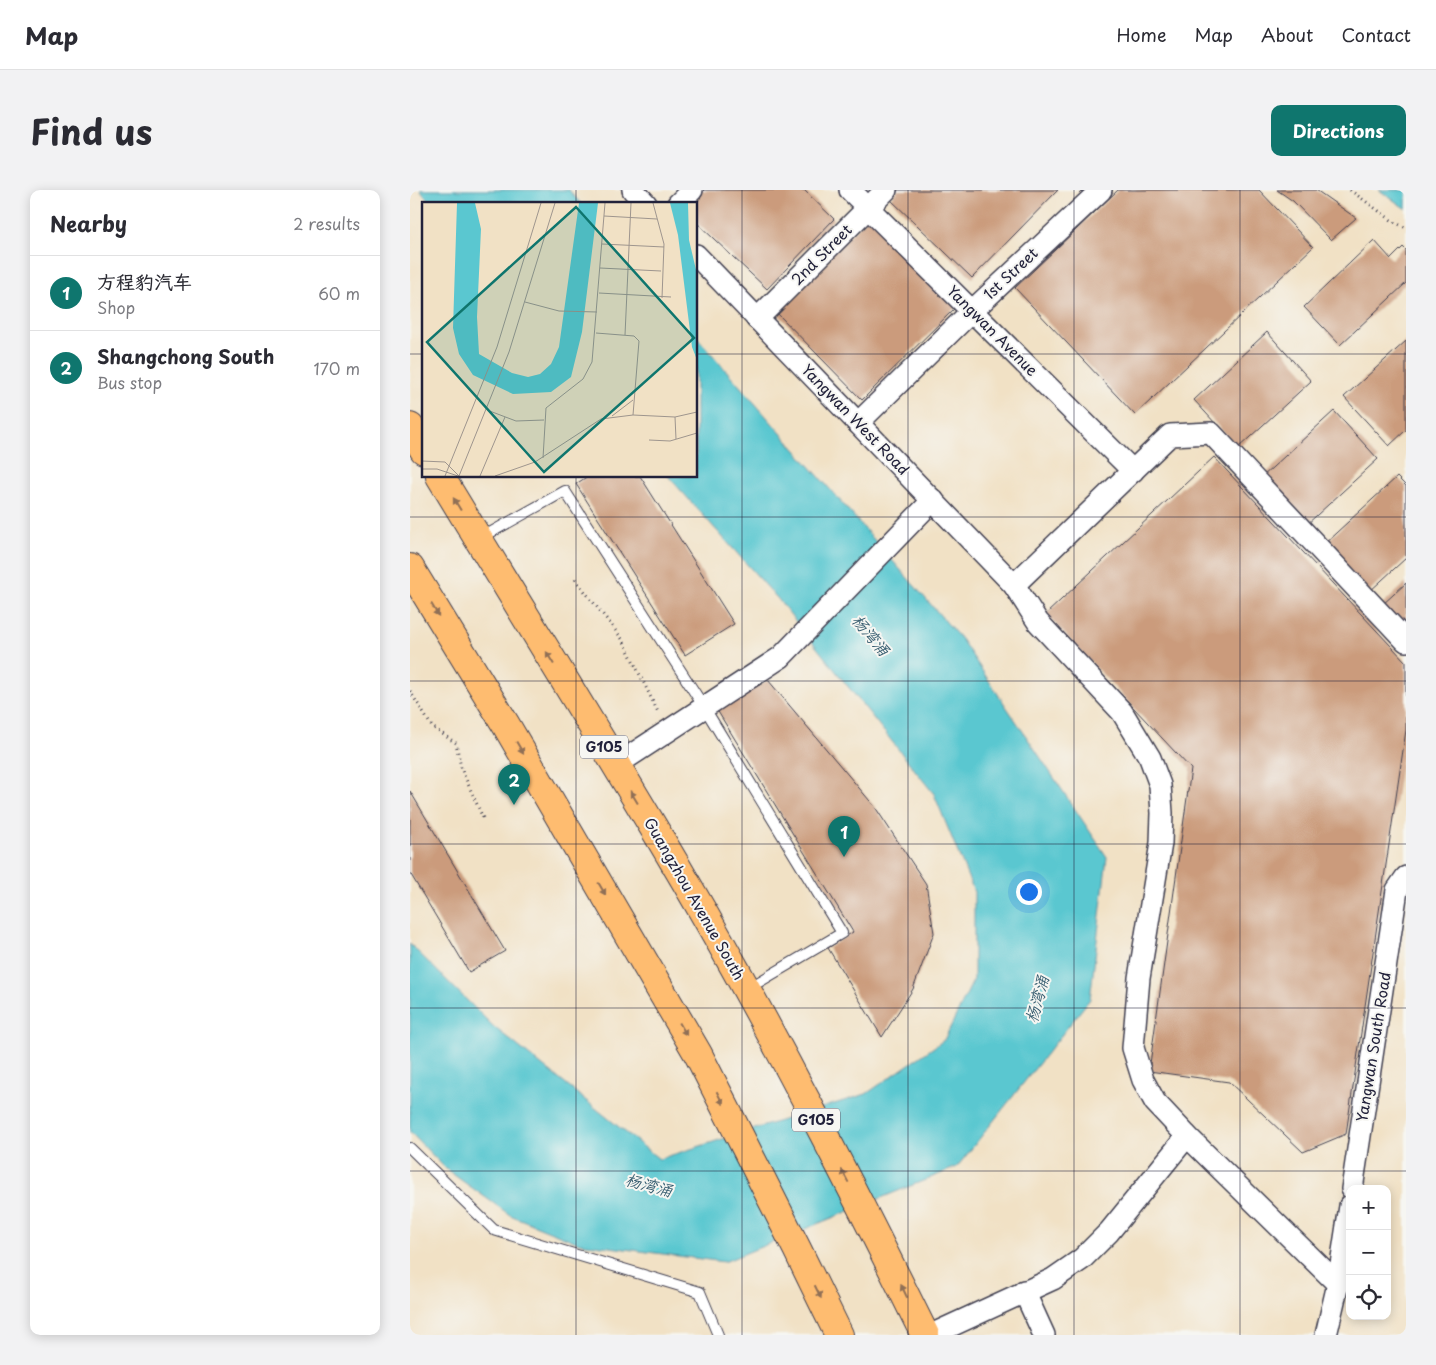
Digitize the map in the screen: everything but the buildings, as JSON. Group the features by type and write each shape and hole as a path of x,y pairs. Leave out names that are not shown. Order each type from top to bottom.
{"highway":[{"path":"410,427 422,447"},
{"name":"Guangzhou Avenue South","path":"441,478 616,765 764,1021 868,1219 925,1335"},
{"path":"410,568 511,734 698,1054 839,1335"}],"street":[{"path":"633,190 644,202"},
{"path":"680,202 692,190"},
{"name":"Yangwan Avenue","path":"850,190 1133,471"},
{"name":"2nd Street","path":"758,319 886,190"},
{"name":"1st Street","path":"858,423 972,311 1101,190"},
{"name":"Yangwan West Road","path":"698,258 1014,585 1038,622 1122,712 1150,758 1160,784 1162,813 1161,843 1139,978 1132,1048 1143,1080 1155,1102 1187,1136 1338,1284"},
{"path":"1014,585 1170,435 1211,433 1406,641"},
{"path":"616,765 781,657 933,500"},
{"name":"Yangwan South Road","path":"1353,1185 1397,890 1406,878"},
{"path":"931,1335 1053,1279 1082,1259 1109,1232 1187,1136"},
{"path":"1326,1335 1338,1284 1346,1230"},
{"path":"1024,1292 1044,1335"}],"lane":[{"path":"478,540 565,491 704,707 842,933 746,990"},
{"path":"410,1148 494,1230 700,1292 718,1335"}],"path":[{"path":"1350,190 1394,222 1406,228"},
{"path":"575,579 623,640 661,716"},
{"path":"410,691 432,727 456,743 461,768 483,818"}],"water":[{"path":"420,190 569,190 579,202 429,202"},
{"path":"1379,190 1406,190 1406,209"},
{"name":"杨湾涌","path":"698,338 961,639 1107,857 1090,999 957,1167 724,1262 579,1243 510,1215 447,1170 410,1132 410,944 494,1027 659,1159 866,1094 944,1040 974,979 974,892 934,794 778,599 670,478 698,478"}],"place":[{"name":"Shangchong South","path":"514,805"},
{"name":"方程豹汽车","path":"844,857"}]}
